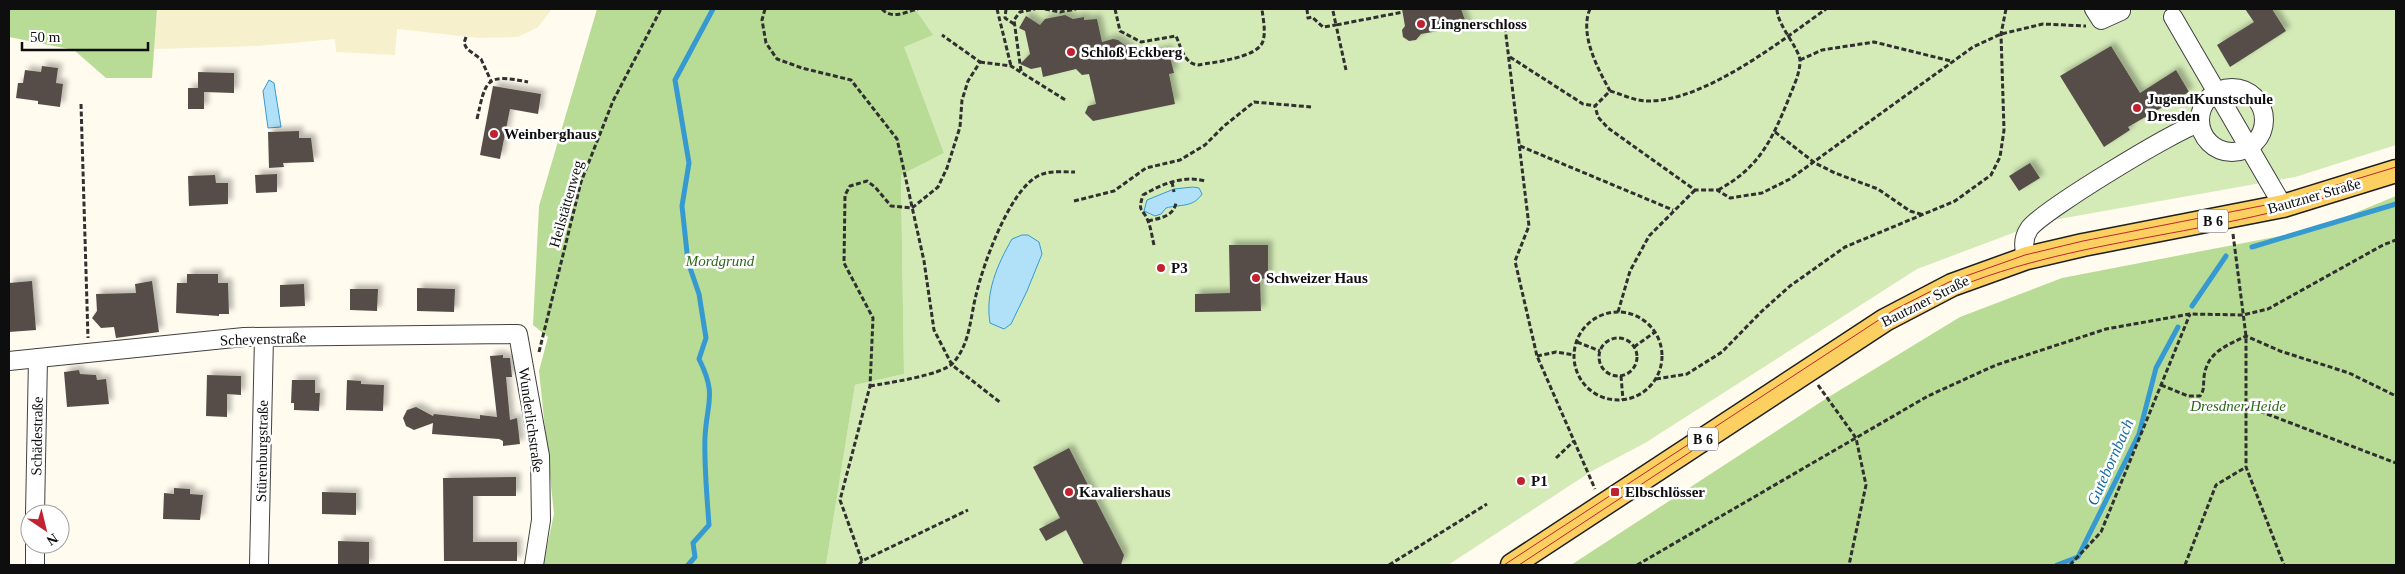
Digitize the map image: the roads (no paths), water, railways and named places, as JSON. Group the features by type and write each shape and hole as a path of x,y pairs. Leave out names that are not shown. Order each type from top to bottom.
{"main road":[{"name":"Bautzner Straße","path":"1512,565 1885,320 1952,285 2026,258 2283,206 2396,171"}],"street":[{"path":"2097,15 2121,11"},
{"path":"2173,17 2283,206"},
{"path":"2227,89 2238,89 2248,93 2257,100 2262,109 2264,120 2260,135 2249,147 2239,152 2228,152 2218,149 2209,143 2203,134 2200,123 2204,105 2217,92 2227,89"},
{"path":"2026,258 2023,245 2025,236 2030,227 2046,214 2132,159 2189,126 2200,123"},
{"name":"Schevenstraße","path":"9,361 264,337 518,334"},
{"name":"Wunderlichstraße","path":"518,334 540,456 541,520 534,565"},
{"name":"Stürenburgstraße","path":"259,565 264,337"},
{"name":"Schädestraße","path":"36,504 38,358"}],"water":[{"path":"269,80 274,83 281,127 268,128 263,91"},
{"path":"1199,188 1202,194 1195,202 1166,208 1161,214 1155,216 1144,211 1147,200 1174,189"},
{"path":"1028,235 1039,242 1042,254 1011,324 1004,329 990,323 989,301 991,290 997,269 1012,239"}],"waterway":[{"path":"688,565 695,557 693,543 709,525 705,437 710,398 708,381 699,359 706,338 699,294 688,262 682,206 689,163 675,80 713,9"},
{"name":"Gutebornbach","path":"2252,247 2396,204"},
{"name":"Gutebornbach","path":"2192,306 2226,256"},
{"name":"Gutebornbach","path":"2057,565 2078,557 2139,434 2156,368 2178,327"}],"tram line":[{"path":"1504,565 1894,310 1949,282 2025,255 2083,241 2281,202 2396,167"},
{"path":"1882,326 1933,298 1987,276 2042,260 2268,213 2324,198"},
{"path":"1519,565 1701,445"}],"place":[{"name":"Lingnerschloss","path":"1421,24"},
{"name":"Schloß Eckberg","path":"1071,52"},
{"name":"JugendKunstschule Dresden","path":"2137,108"},
{"name":"Weinberghaus","path":"494,134"},
{"name":"P3","path":"1161,268"},
{"name":"Schweizer Haus","path":"1256,278"},
{"name":"P1","path":"1521,481"},
{"name":"Kavaliershaus","path":"1069,492"},
{"name":"Elbschlösser","path":"1615,492"}],"park label":[{"name":"Mordgrund","path":"720,261"},
{"name":"Dresdner Heide","path":"2238,406"}]}
